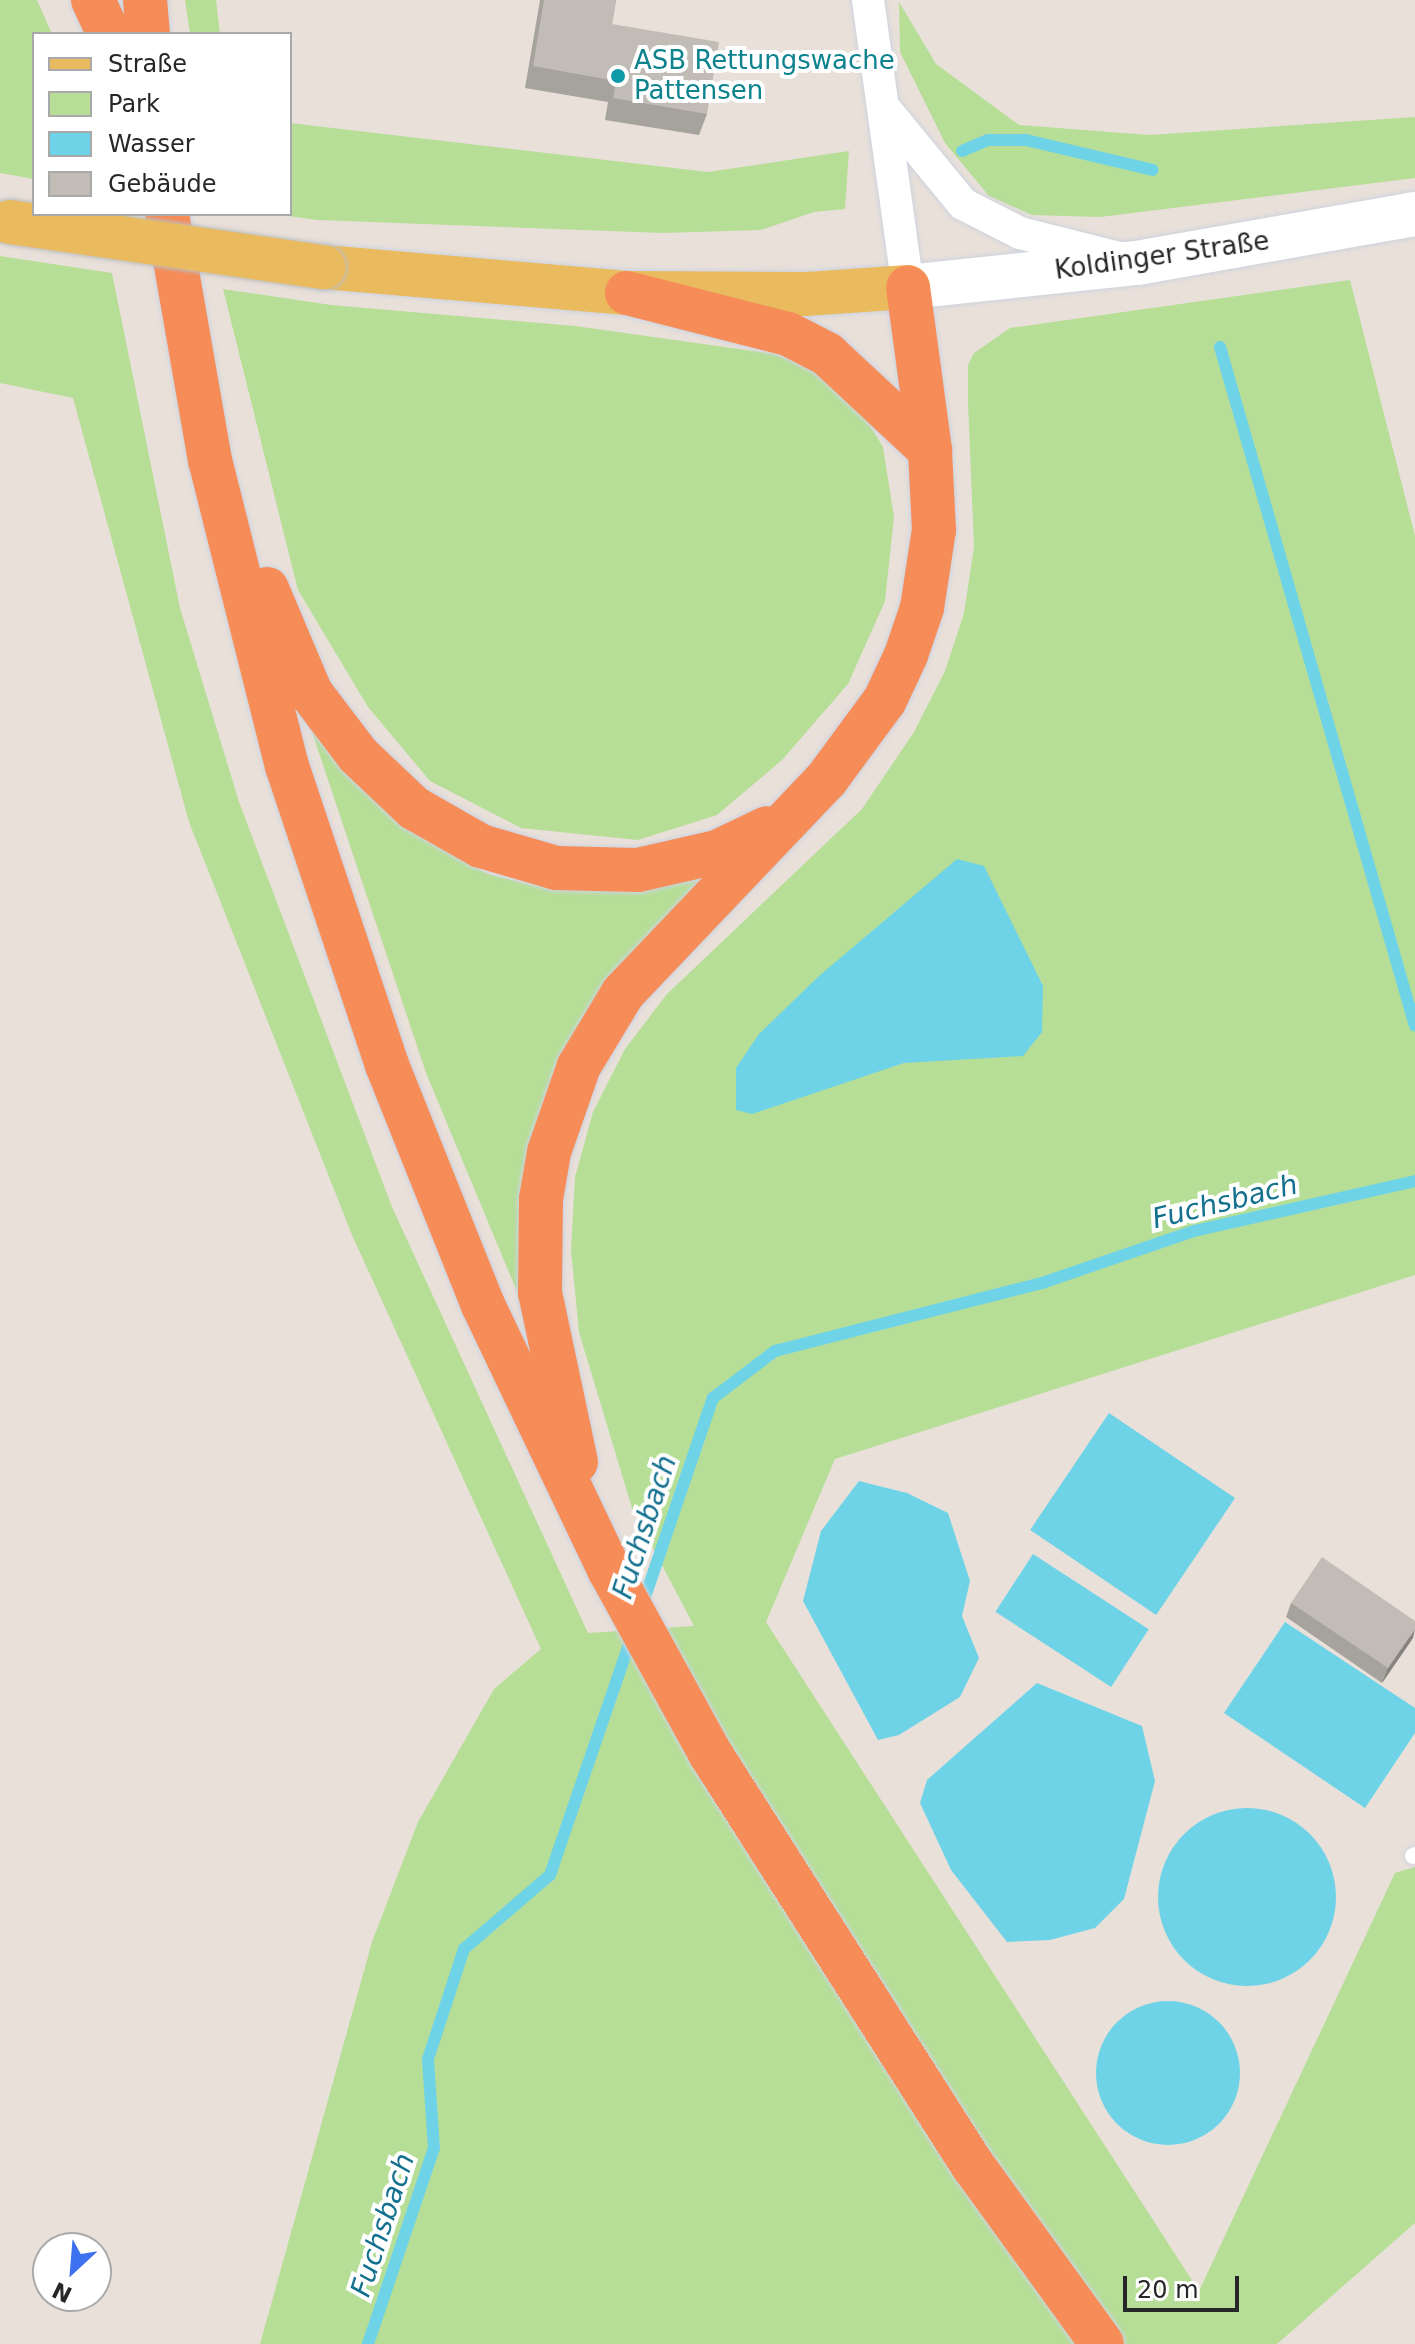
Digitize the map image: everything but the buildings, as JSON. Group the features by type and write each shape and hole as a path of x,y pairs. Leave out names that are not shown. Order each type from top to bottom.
{"highway":[{"path":"93,0 108,32"},
{"path":"145,0 148,32"},
{"path":"167,216 180,306 246,614 334,916 455,1239 602,1554 710,1753 974,2167 1102,2344"},
{"path":"602,1554 540,1293 538,1245 549,1152 579,1066 623,993 858,742 906,655 931,556 930,450 908,287"},
{"path":"627,293 788,334 827,354 930,450"},
{"path":"180,306 246,531 288,650 311,693 384,783 446,829 481,846 556,868 596,872 678,864 717,852 790,814"}],"main road":[{"path":"5,221 324,267 627,293 806,294 908,287"}],"street":[{"path":"868,0 908,287"},
{"path":"885,109 963,204 1020,233 1137,263"},
{"name":"Koldinger Straße","path":"908,287 1137,263 1415,214"}],"green space":[{"path":"0,0 37,0 51,32 32,32 32,179 0,173"},
{"path":"185,0 216,0 220,32 190,32"},
{"path":"899,2 936,64 1019,125 1149,135 1415,117 1415,178 1100,217 1032,215 989,196 945,143 900,52"},
{"path":"292,123 708,172 849,151 845,209 814,212 761,230 663,233 317,220 288,216 292,216"},
{"path":"0,256 112,273 180,608 239,802 392,1207 588,1633 694,1626 632,1508 579,1332 571,1250 575,1177 593,1112 625,1049 667,994 862,809 914,732 945,671 964,613 974,547 968,365 974,353 1010,328 1350,280 1415,536 1415,1275 835,1459 766,1622 1199,2291 1395,1873 1415,1867 1415,2223 1277,2344 260,2344 372,1942 418,1822 494,1689 541,1649 352,1235 189,822 73,398 0,383"},
{"path":"223,289 331,305 575,326 775,354 812,369 851,395 883,447 894,517 885,601 848,684 782,760 717,815 638,840 521,828 430,781 368,707 298,590"},
{"path":"303,705 402,824 488,874 536,886 594,890 718,864 581,1022 546,1092 525,1164 518,1248 523,1306 426,1073"}],"water":[{"path":"957,859 984,866 1043,986 1042,1032 1023,1056 904,1063 752,1114 736,1110 736,1068 759,1034 819,976"},
{"path":"1109,1413 1235,1498 1156,1615 1030,1530"},
{"path":"859,1481 907,1493 948,1513 970,1581 962,1616 979,1658 960,1697 899,1735 878,1740 803,1601 821,1531"},
{"path":"1033,1554 1149,1629 1111,1687 995,1612"},
{"path":"1285,1622 1415,1708 1415,1733 1365,1808 1224,1713"},
{"path":"1037,1683 1142,1726 1155,1781 1124,1899 1095,1928 1050,1940 1007,1942 951,1870 920,1803 927,1780"},
{"path":"1247,1808 1281,1815 1310,1834 1329,1863 1336,1897 1329,1931 1310,1960 1281,1979 1247,1986 1213,1979 1184,1960 1165,1931 1158,1897 1165,1863 1184,1834 1213,1815"},
{"path":"1168,2001 1195,2007 1219,2022 1234,2046 1240,2073 1234,2100 1219,2124 1195,2139 1168,2145 1141,2139 1117,2124 1102,2100 1096,2073 1102,2046 1117,2022 1141,2007"}],"waterway":[{"path":"962,151 988,140 1026,140 1153,170"},
{"path":"1220,347 1415,1026"},
{"name":"Fuchsbach","path":"642,1606 713,1398 775,1351 1042,1283 1194,1231 1415,1181"},
{"name":"Fuchsbach","path":"368,2344 434,2148 428,2059 464,1949 550,1875 632,1635"}],"place":[{"name":"ASB Rettungswache Pattensen","path":"618,76"}]}
